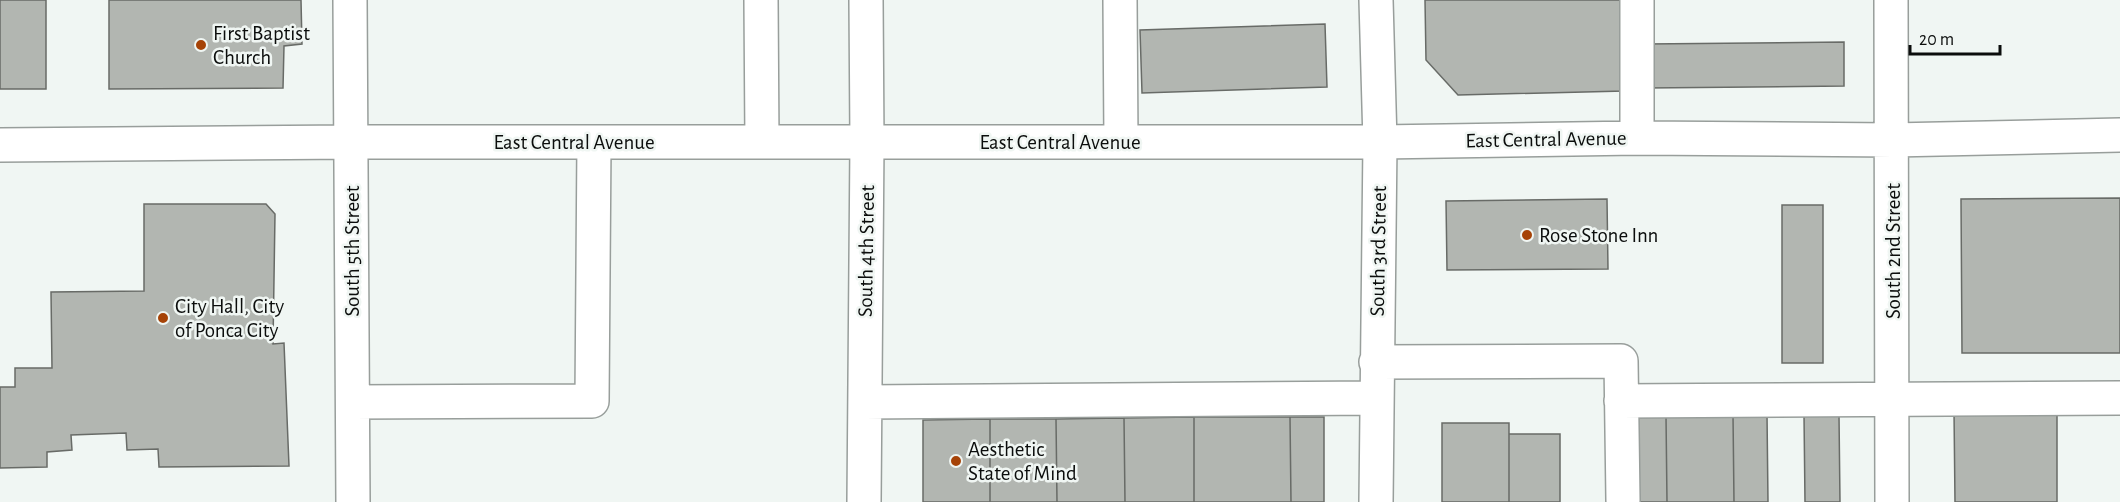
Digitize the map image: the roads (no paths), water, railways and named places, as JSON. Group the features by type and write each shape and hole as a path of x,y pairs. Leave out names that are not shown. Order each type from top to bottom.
{"street":[{"name":"South 5th Street","path":"350,0 353,502"},
{"path":"761,0 762,142"},
{"name":"South 4th Street","path":"864,502 866,0"},
{"path":"1120,0 1121,141"},
{"name":"South 3rd Street","path":"1376,0 1380,142 1376,502"},
{"path":"1637,0 1637,138"},
{"name":"South 2nd Street","path":"1891,0 1892,502"},
{"name":"East Central Avenue","path":"0,145 352,142 1380,142 1637,138 1893,140 2120,135"},
{"path":"353,402 592,401 594,142"},
{"path":"1376,362 1621,361 1623,500"},
{"path":"865,402 1376,398"},
{"path":"1621,401 2120,398"}],"place":[{"name":"First Baptist Church","path":"201,45"},
{"name":"Rose Stone Inn","path":"1527,235"},
{"name":"City Hall, City of Ponca City","path":"163,318"},
{"name":"Aesthetic State of Mind","path":"956,461"}]}
